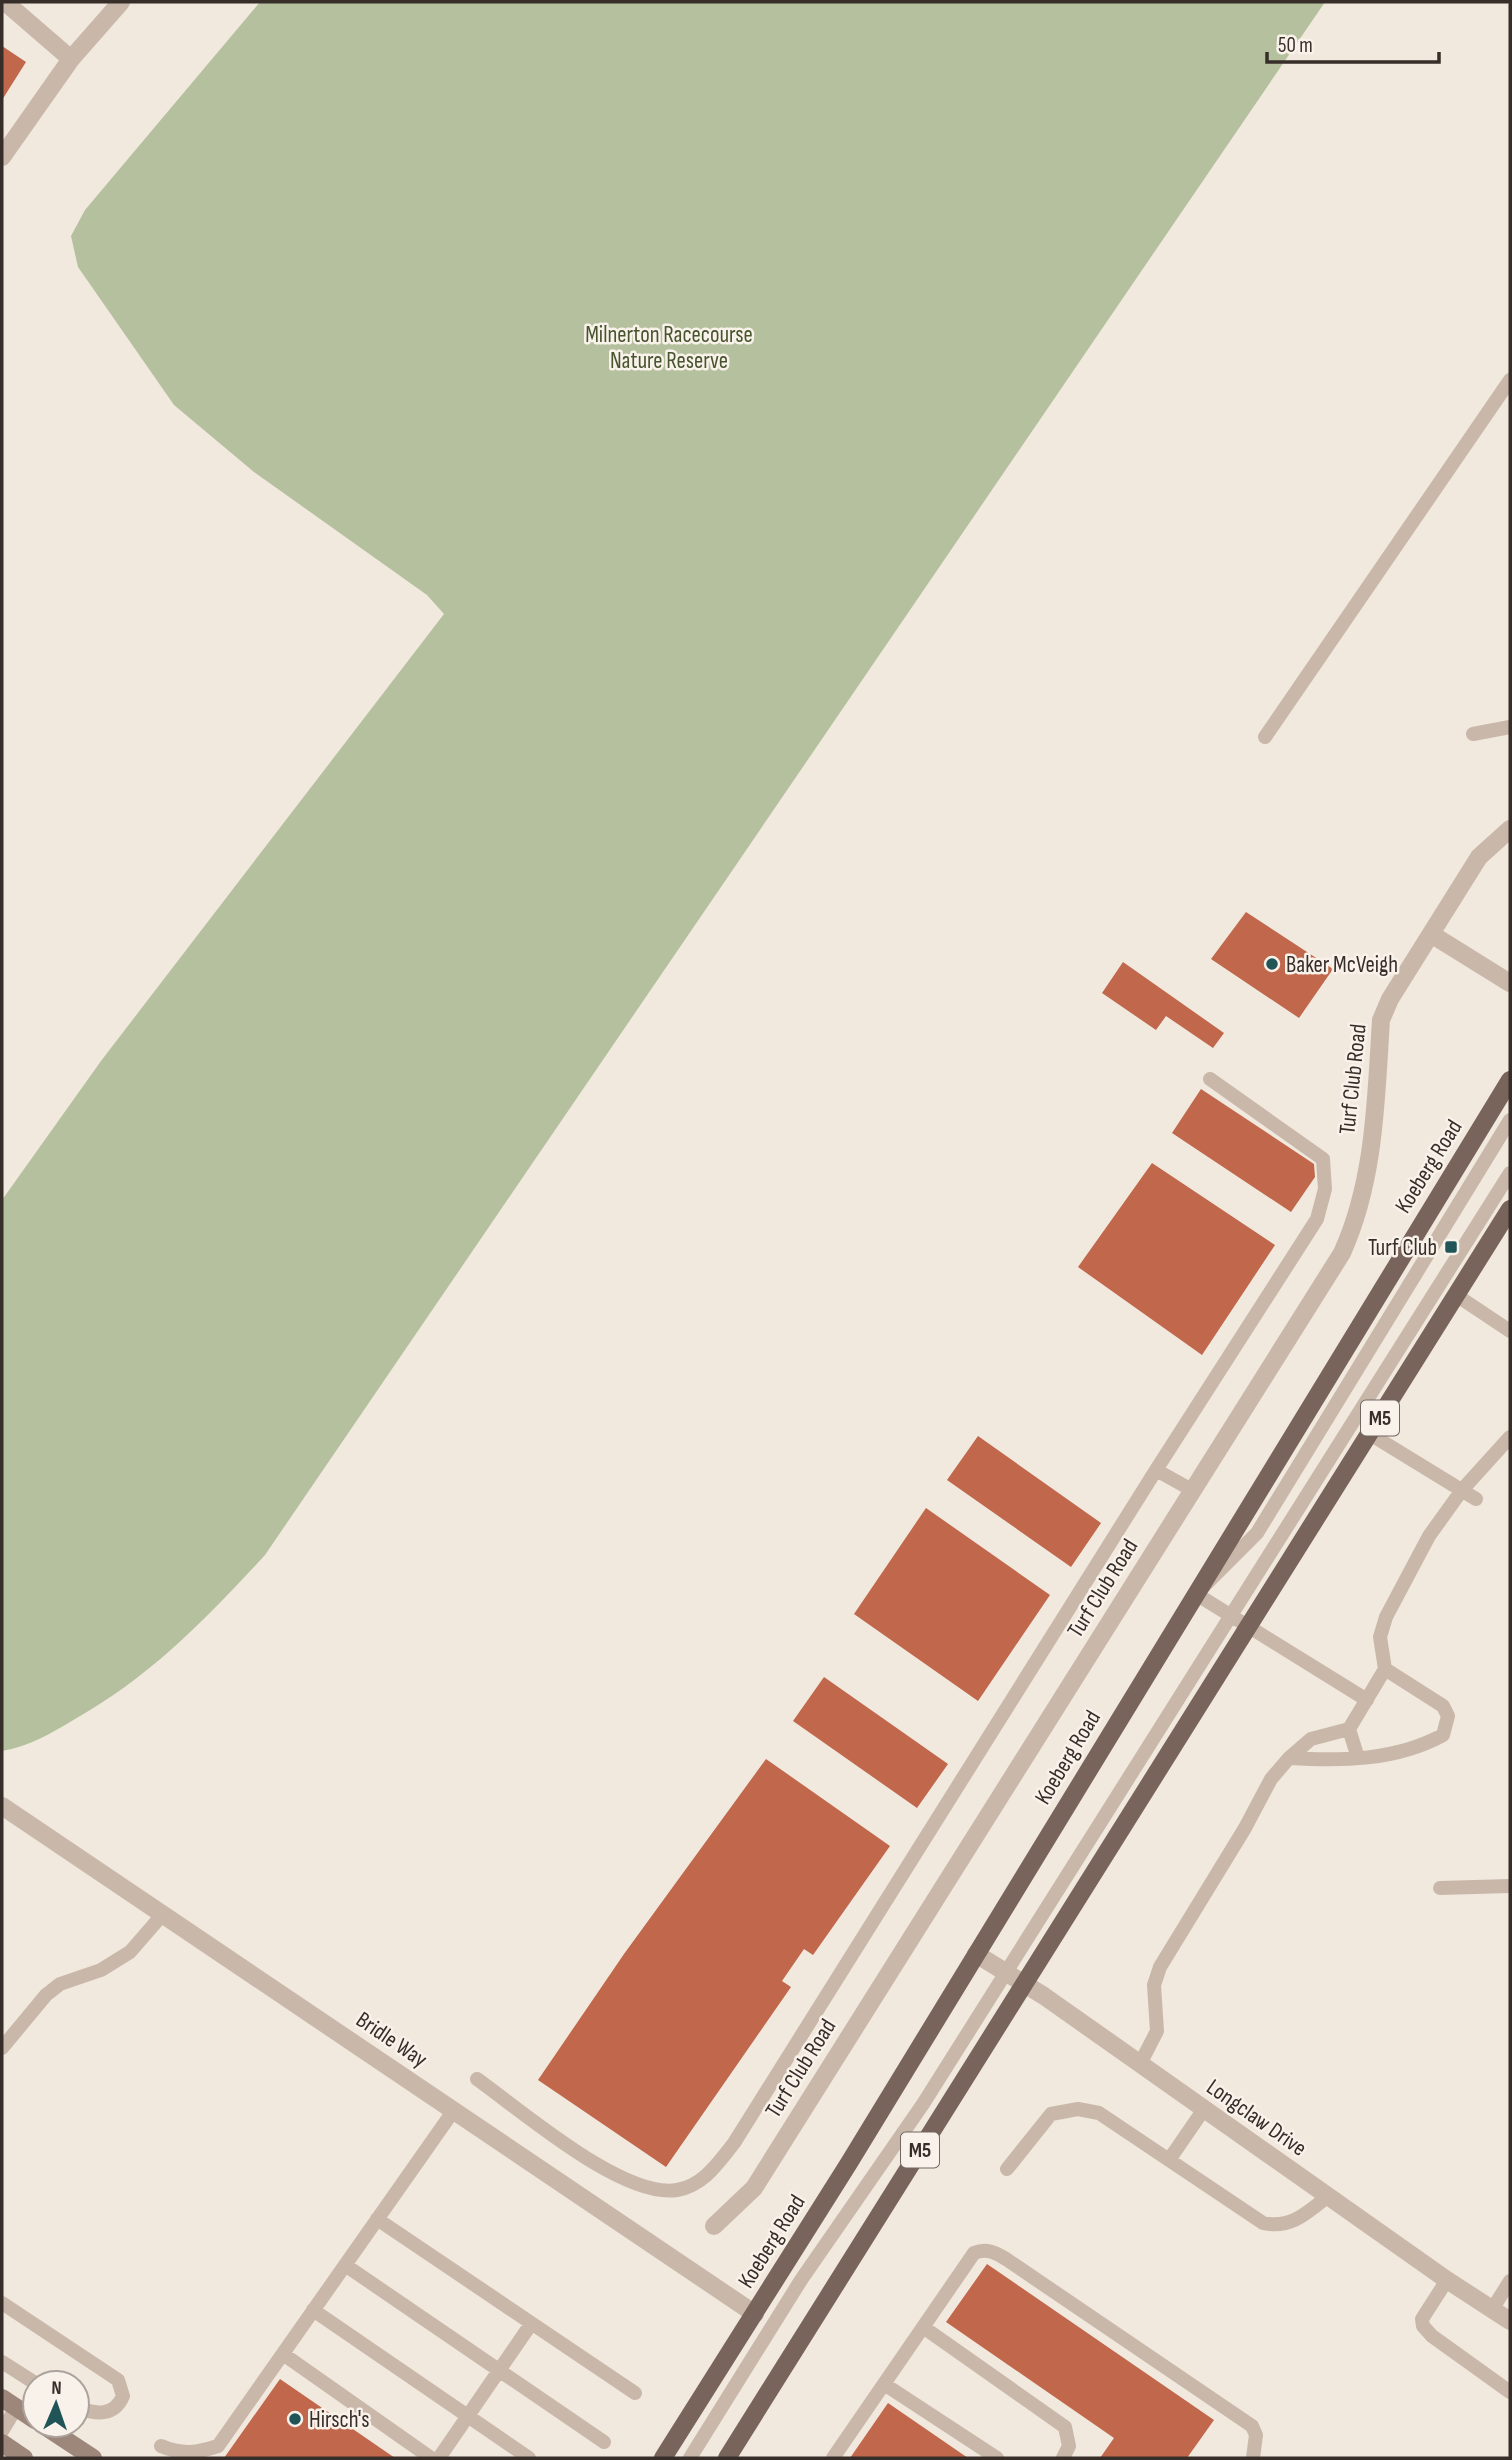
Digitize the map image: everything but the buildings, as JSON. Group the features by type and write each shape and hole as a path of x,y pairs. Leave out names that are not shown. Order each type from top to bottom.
{"main road":[{"name":"Koeberg Road","path":"663,2458 755,2314 1510,1080"},
{"name":"M5","path":"727,2458 1510,1209"},
{"path":"64,2439 93,2458"},
{"path":"2,2443 24,2458"}],"street":[{"path":"5,2 71,59"},
{"path":"2,157 71,59 121,2"},
{"name":"Turf Club Road","path":"714,2226 754,2188 1342,1253 1357,1219 1367,1177 1381,1020 1390,999 1479,857 1510,829"},
{"path":"1431,934 1510,983"},
{"name":"Bridle Way","path":"2,1806 755,2314"},
{"name":"Longclaw Drive","path":"976,1954 1024,1984 1327,2197 1510,2321"}],"lane":[{"path":"1265,737 1510,380"},
{"path":"1473,734 1492,733 1510,727"},
{"path":"477,2079 608,2172 642,2188 677,2190 697,2183 713,2171 755,2109 1156,1470 1317,1219 1325,1189 1323,1159 1210,1079"},
{"path":"1367,1700 1196,1594 1257,1533 1510,1120"},
{"path":"690,2458 801,2280 923,2104 1510,1173"},
{"path":"1456,1295 1510,1331"},
{"path":"1370,1434 1476,1499"},
{"path":"1140,2064 1157,2031 1154,1985 1160,1967 1245,1828 1271,1779 1289,1758 1311,1740 1349,1729 1385,1669 1380,1637 1392,1604 1429,1536 1462,1490 1510,1437"},
{"path":"1156,1470 1192,1490"},
{"path":"1289,1758 1358,1758 1412,1750 1443,1735 1448,1716 1443,1706 1385,1669"},
{"path":"1349,1729 1358,1758"},
{"path":"1440,1888 1510,1886"},
{"path":"2,2048 46,1995 61,1984 116,1961 140,1942 163,1914"},
{"path":"1007,2169 1051,2114 1063,2109 1099,2113 1263,2223 1279,2227 1290,2223 1327,2197"},
{"path":"1169,2160 1204,2109"},
{"path":"161,2446 176,2452 196,2453 218,2446 454,2110"},
{"path":"377,2219 635,2393"},
{"path":"833,2458 974,2253 982,2250 995,2252 1252,2426 1256,2435 1253,2458"},
{"path":"345,2265 604,2442"},
{"path":"1447,2280 1422,2319 1423,2326 1432,2336 1510,2392"},
{"path":"1493,2308 1510,2281"},
{"path":"2,2303 118,2380 122,2396 119,2406 104,2413 91,2411"},
{"path":"313,2310 529,2458"},
{"path":"439,2458 531,2324"},
{"path":"923,2328 1065,2427 1069,2446 1063,2458"},
{"path":"283,2354 431,2458"},
{"path":"2,2362 21,2374"},
{"path":"884,2384 998,2458"},
{"path":"2,2431 9,2403"}],"green space":[{"name":"Milnerton Racecourse Nature Reserve","path":"260,2 1325,2 265,1555 199,1624 128,1685 49,1734 2,1751 2,1200 101,1061 444,614 427,595 254,472 174,405 78,267 71,236 85,210"}],"place":[{"name":"Baker McVeigh","path":"1272,964"},
{"name":"Turf Club","path":"1451,1247"},
{"name":"Hirsch's","path":"295,2419"}]}
